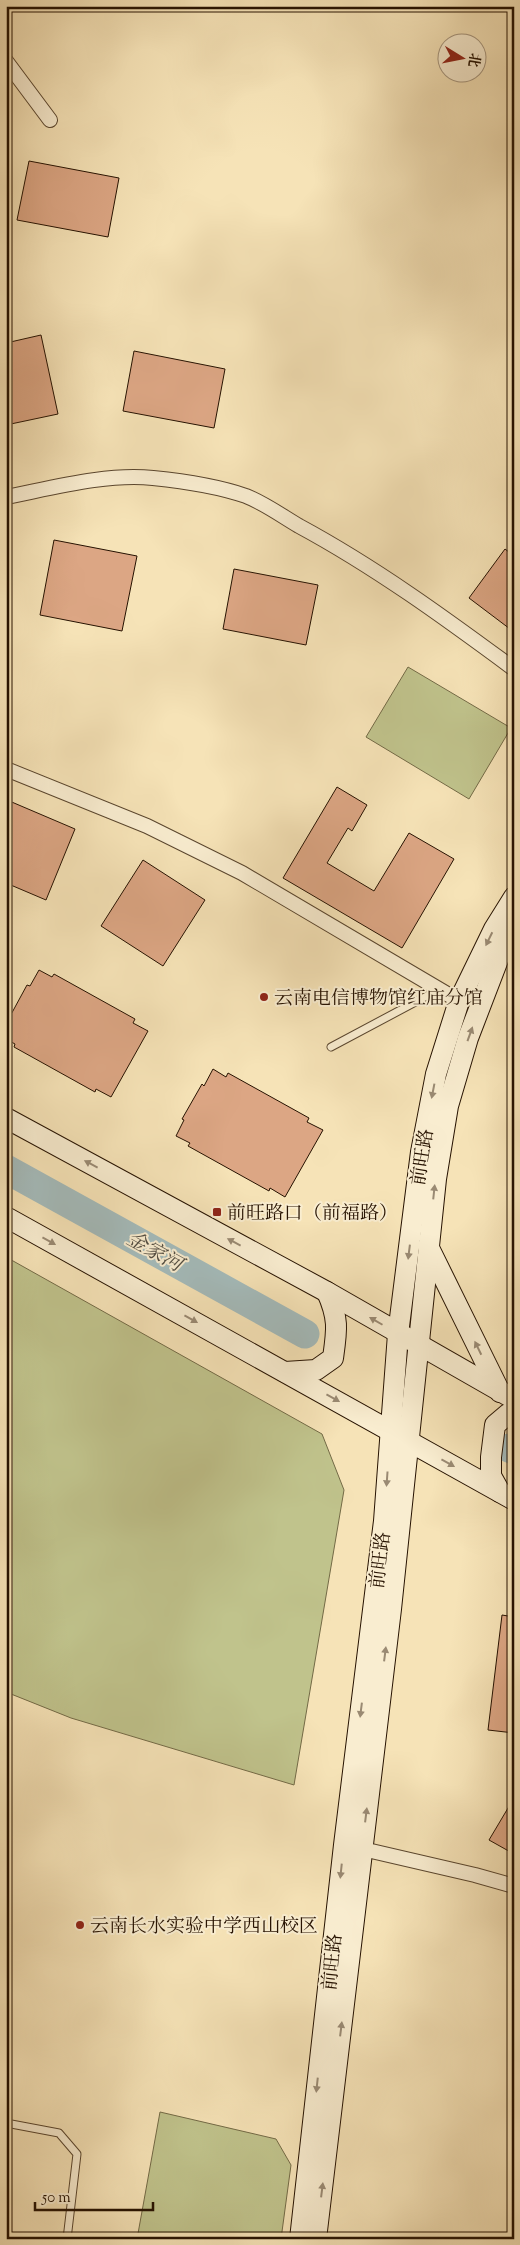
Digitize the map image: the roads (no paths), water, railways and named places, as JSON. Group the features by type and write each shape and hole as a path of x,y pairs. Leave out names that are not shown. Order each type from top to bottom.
{"street":[{"path":"6,61 50,120"},
{"path":"6,497 98,481 152,478 209,487 246,497 336,546 438,613 514,669"},
{"path":"6,769 147,826 242,872 459,1002"},
{"name":"前旺路","path":"316,2239 384,1521 398,1334 421,1152 436,1074 459,1002 494,929 514,898"},
{"name":"前旺路","path":"300,2239 408,1440 436,1179 448,1106 468,1038 501,952 514,931"},
{"path":"6,1118 327,1292 507,1395"},
{"path":"6,1217 507,1496"},
{"path":"428,1246 507,1395"},
{"path":"285,1372 316,1370 332,1358 337,1333 336,1313 327,1292"},
{"path":"507,1496 490,1476 490,1457 495,1425 508,1414 514,1412"},
{"path":"353,1847 475,1874 514,1886"}],"lane":[{"path":"331,1047 438,990"},
{"path":"6,2123 59,2133 77,2154 67,2239"}],"waterway":[{"name":"金家河","path":"6,1169 305,1334"},
{"name":"金家河","path":"509,1448 514,1450"}],"place":[{"name":"云南电信博物馆红庙分馆","path":"264,997"},
{"name":"前旺路口（前福路）","path":"217,1212"},
{"name":"云南长水实验中学西山校区","path":"80,1925"}]}
